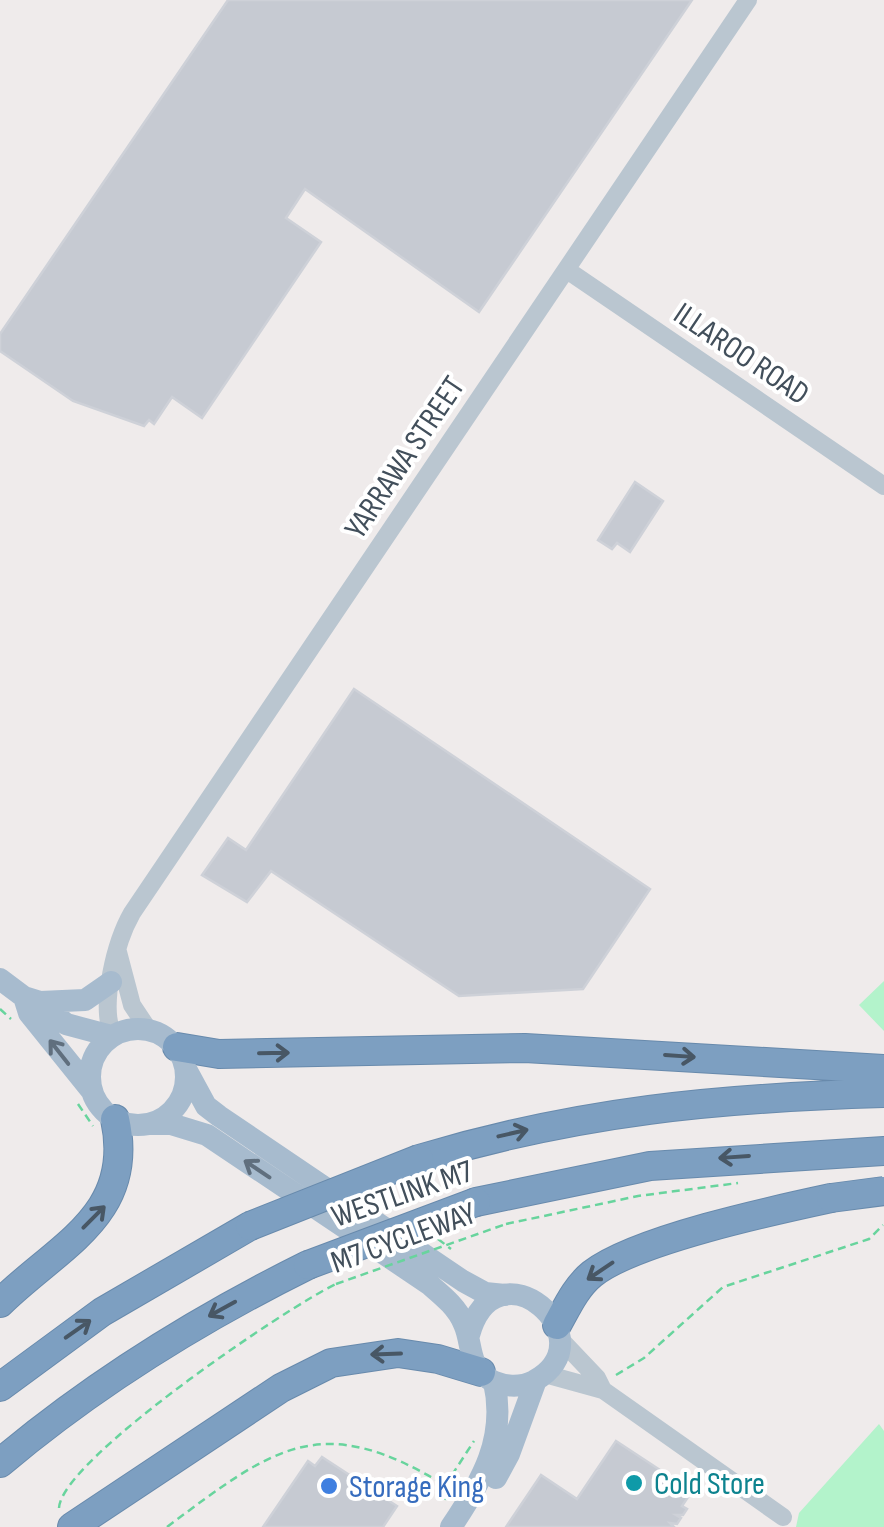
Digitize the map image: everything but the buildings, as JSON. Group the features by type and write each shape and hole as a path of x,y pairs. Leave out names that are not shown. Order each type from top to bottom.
{"highway":[{"path":"182,1059 218,1054 544,1048 831,1080 884,1069"},
{"name":"WESTLINK M7","path":"0,1387 102,1312 250,1226 420,1159 565,1121 831,1080 884,1093"},
{"path":"0,1303 105,1208 119,1174 115,1120"},
{"name":"WESTLINK M7","path":"0,1463 76,1401 142,1357 308,1265 476,1202 650,1166 884,1150"},
{"path":"558,1332 578,1287 604,1265 701,1232 832,1198 880,1204"},
{"path":"76,1519 282,1388 330,1362 398,1353 438,1359 488,1377"}],"main road":[{"path":"0,979 66,1024 112,1036 148,1029 182,1059 206,1106 250,1138 462,1281 485,1293 538,1302 558,1332 556,1358 541,1377 494,1480 475,1492"},
{"path":"32,999 85,1000 111,982"},
{"path":"32,999 29,1013 115,1120 196,1130 429,1284 460,1315 470,1355 488,1377 500,1430 475,1492 452,1527"},
{"path":"91,1090 93,1060 112,1036"},
{"path":"150,1124 174,1110 182,1098 182,1059"},
{"path":"468,1335 482,1308 508,1295"},
{"path":"488,1377 516,1386 541,1377"}],"street":[{"name":"YARRAWA STREET","path":"112,1036 108,1026 111,965 132,913 748,0"},
{"name":"ILLAROO ROAD","path":"567,270 884,486"},
{"path":"118,952 132,1004 148,1029"},
{"path":"558,1332 597,1378 783,1517"},
{"path":"541,1377 607,1384"}],"path":[{"name":"M7 CYCLEWAY","path":"76,1519 60,1500 69,1481 145,1415 290,1308 336,1284 506,1224 638,1196 743,1182"},
{"path":"607,1384 644,1358 723,1287 870,1239 883,1225 880,1204"},
{"path":"167,1527 255,1465 290,1447 331,1443 377,1450 448,1487 475,1439"}],"green space":[{"path":"884,981 884,1031 859,1005"},
{"path":"879,1424 884,1431 884,1527 796,1527 799,1513"}],"place":[{"name":"Cold Store","path":"634,1483"},
{"name":"Storage King","path":"329,1486"}]}
